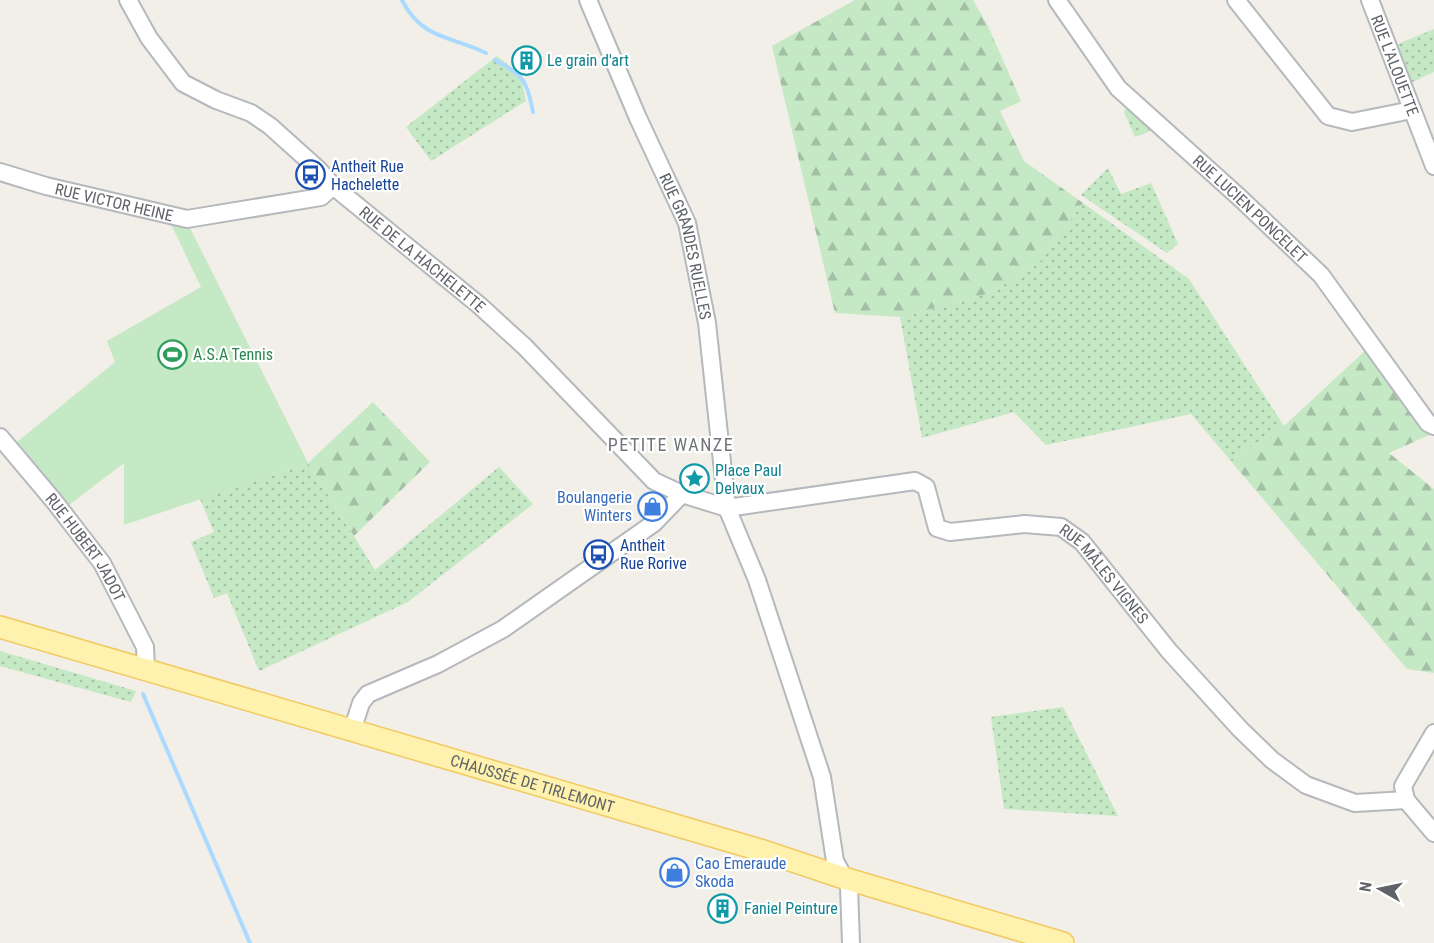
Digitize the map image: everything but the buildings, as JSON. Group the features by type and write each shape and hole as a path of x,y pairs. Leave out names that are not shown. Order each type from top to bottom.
{"main road":[{"name":"CHAUSSÉE DE TIRLEMONT","path":"0,627 760,850 844,878 1063,943"}],"street":[{"name":"RUE DE LA HACHELETTE","path":"128,0 148,38 183,83 216,100 251,113 270,126 319,170 333,186 479,305 525,347 654,482 682,494 727,508"},
{"name":"RUE GRANDES RUELLES","path":"588,0 638,118 687,223 708,323 727,508 757,580 822,777 835,861 849,887 851,943"},
{"name":"RUE LUCIEN PONCELET","path":"1057,0 1118,88 1322,275 1428,423 1434,426"},
{"path":"1236,0 1328,116 1352,122 1412,110"},
{"name":"RUE L'ALOUETTE","path":"1370,0 1434,166"},
{"name":"RUE VICTOR HEINE","path":"0,172 46,186 187,219 321,197 333,186"},
{"name":"RUE HUBERT JADOT","path":"0,437 102,563 145,647 146,670"},
{"name":"RUE MÂLES VIGNES","path":"727,508 915,481 926,487 937,528 950,532 1025,525 1061,527 1082,542 1169,651 1240,729 1272,760 1305,784 1355,803 1406,801"},
{"path":"352,731 361,703 368,694 438,664 503,629 654,523 682,494"},
{"path":"1434,733 1403,786 1406,801 1434,833"}],"green space":[{"path":"855,0 973,0 988,26 1021,101 1000,111 1024,161 1083,203 1039,263 990,293 900,317 835,313 772,46"},
{"path":"1434,29 1434,72 1410,83 1396,45"},
{"path":"497,56 520,74 526,101 431,161 406,127"},
{"path":"1127,106 1153,130 1135,137 1124,112"},
{"path":"1108,168 1121,194 1151,183 1178,244 1167,253 1081,195"},
{"path":"1083,203 1189,279 1284,426 1230,460 1191,414 1046,445 1014,412 922,438 900,317 990,293 1039,263"},
{"path":"171,224 188,224 308,463 124,525 124,463 69,505 17,442 115,362 107,341 201,287"},
{"path":"1367,349 1429,435 1389,453 1434,489 1434,673 1407,669 1230,460 1284,426"},
{"path":"373,402 430,462 354,536 308,463"},
{"path":"308,463 375,570 499,467 533,504 408,602 259,671 227,593 214,598 191,542 214,532 200,499"},
{"path":"0,651 136,691 131,702 0,666"},
{"path":"1063,707 1118,816 1004,809 991,717"}],"waterway":[{"path":"402,0 410,13 428,30 486,53"},
{"path":"495,60 512,70 526,85 533,112"},
{"path":"143,694 250,943"}],"place":[{"name":"Le grain d'art","path":"526,60"},
{"name":"Antheit Rue Hachelette","path":"310,175"},
{"name":"A.S.A Tennis","path":"172,354"},
{"name":"Place Paul Delvaux","path":"694,479"},
{"name":"Boulangerie Winters","path":"653,506"},
{"name":"Antheit Rue Rorive","path":"599,554"},
{"name":"Cao Emeraude Skoda","path":"674,872"},
{"name":"Faniel Peinture","path":"723,908"}],"district":[{"name":"PETITE WANZE","path":"671,445"}]}
